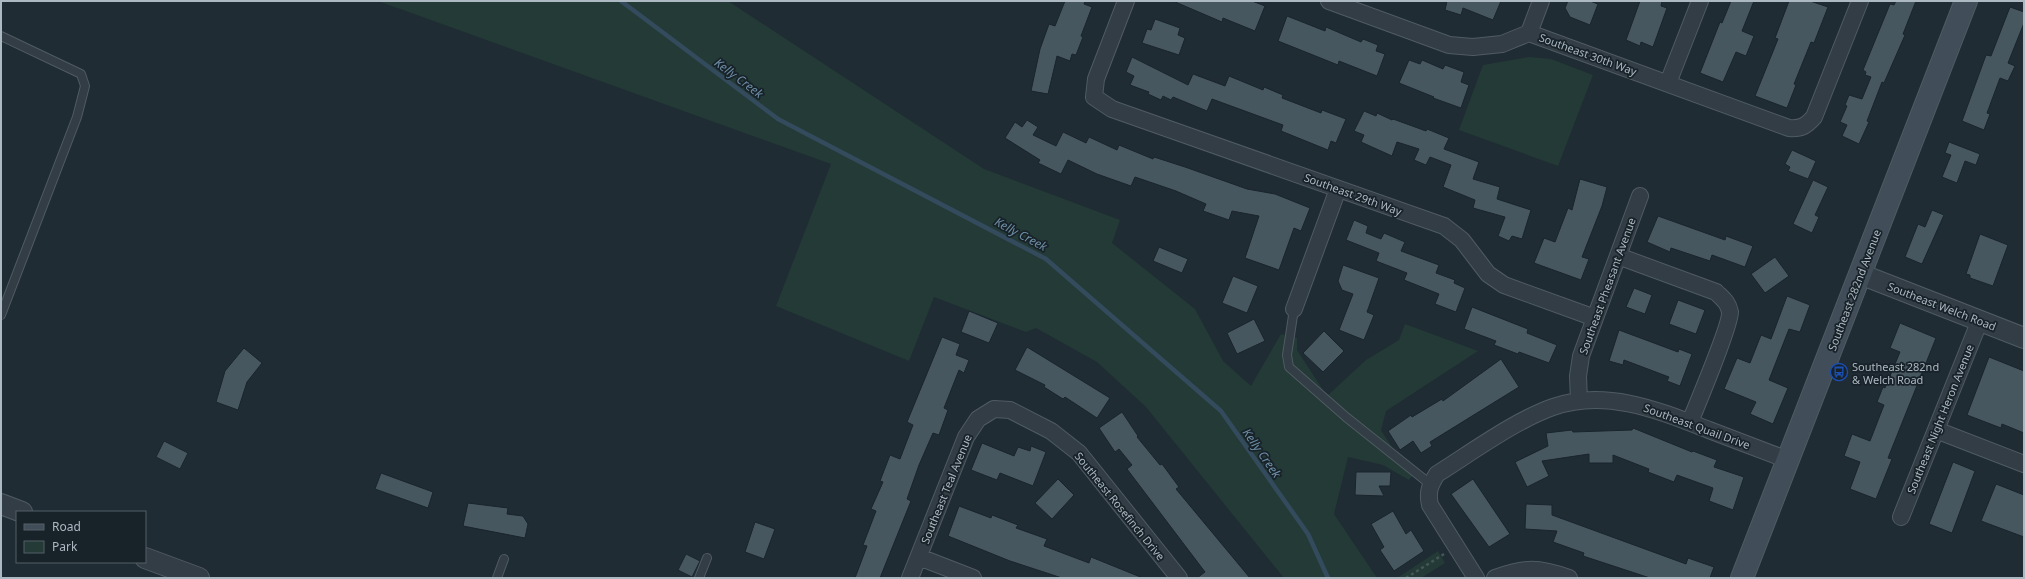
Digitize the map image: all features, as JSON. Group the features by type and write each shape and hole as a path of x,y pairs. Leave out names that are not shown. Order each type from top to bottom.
{"main road":[{"name":"Southeast 282nd Avenue","path":"1742,578 1966,1"}],"street":[{"name":"Southeast 29th Way","path":"1126,1 1096,79 1094,97 1112,109 1444,226 1462,240 1488,274 1504,285 1594,318"},
{"name":"Southeast 30th Way","path":"1329,1 1449,45 1474,47 1502,44 1529,33 1789,128 1799,129 1808,124 1814,117 1860,1"},
{"path":"1529,33 1541,1"},
{"path":"1668,83 1700,1"},
{"path":"1294,309 1338,189"},
{"name":"Southeast Pheasant Avenue","path":"1579,401 1578,376 1581,356 1640,196"},
{"path":"1618,256 1716,292 1727,302 1730,314 1690,422"},
{"name":"Southeast Welch Road","path":"1860,274 2024,338"},
{"name":"Southeast Night Heron Avenue","path":"1901,517 1980,320"},
{"name":"Southeast Quail Drive","path":"1430,484 1438,474 1528,419 1554,407 1579,401 1609,400 1640,405 1690,422 1788,460"},
{"name":"Southeast Teal Avenue","path":"910,578 966,437 978,419 994,409"},
{"name":"Southeast Rosefinch Drive","path":"994,409 1010,410 1029,418 1051,431 1079,453 1179,578"},
{"path":"1936,430 2024,464"},
{"path":"1430,484 1427,494 1430,505 1476,578"},
{"path":"1,504 19,511"},
{"path":"919,557 973,578"},
{"path":"146,558 200,578"},
{"path":"1495,578 1518,570 1536,569 1550,571 1569,578"}],"lane":[{"path":"1,36 81,74 85,86 77,117 1,315"},
{"path":"1294,309 1287,355 1289,367 1346,417 1430,484"},
{"path":"699,578 707,558"},
{"path":"497,578 504,559"}],"path":[{"path":"1406,578 1456,546"}],"green space":[{"path":"378,1 728,1 984,169 1120,220 1112,243 1195,309 1223,361 1251,386 1281,334 1297,338 1297,350 1327,396 1366,360 1399,340 1405,324 1478,351 1386,411 1381,430 1397,455 1416,470 1409,480 1383,465 1348,457 1334,514 1377,578 1284,578 1146,407 1097,362 1036,328 1026,332 934,297 909,361 776,306 831,164"},
{"path":"1529,57 1551,59 1593,75 1558,166 1459,130 1483,65"},
{"path":"1438,551 1445,563 1421,578 1397,578"}],"building":[{"path":"1065,1 1085,1 1084,4 1092,7 1081,36 1083,37 1076,55 1072,54 1070,61 1057,56 1048,94 1031,91 1040,49 1049,24 1055,26"},
{"path":"1173,1 1252,1 1265,6 1255,31 1223,18 1222,22"},
{"path":"1447,1 1501,1 1493,20 1463,8 1461,15 1445,10"},
{"path":"1568,1 1590,1 1598,4 1590,25 1570,17 1565,8"},
{"path":"1640,1 1662,1 1661,6 1667,8 1653,47 1641,42 1640,46 1626,40"},
{"path":"1731,1 1754,1 1742,31 1754,36 1746,56 1736,52 1723,82 1700,73 1720,22 1722,23"},
{"path":"1789,1 1810,1 1828,7 1814,43 1811,42 1794,84 1796,85 1787,108 1755,96 1778,39 1775,38"},
{"path":"1896,1 1916,1 1903,34 1905,35 1884,83 1882,82 1867,121 1869,122 1859,144 1842,136 1847,125 1840,122 1847,106 1845,105 1849,95 1862,99 1871,77 1865,75 1866,72 1863,70 1890,4 1894,5"},
{"path":"2010,7 2024,12 2024,23 2008,63 2015,66 2008,81 2000,78 1987,113 1990,114 1984,130 1962,121 1986,55 1991,56"},
{"path":"1287,16 1325,31 1326,27 1361,42 1363,39 1378,45 1376,51 1385,54 1377,76 1339,61 1338,65 1278,41"},
{"path":"1155,19 1180,28 1178,35 1185,38 1179,55 1142,43 1147,29 1151,30"},
{"path":"1132,57 1188,85 1193,74 1225,86 1229,76 1263,90 1264,87 1283,95 1282,98 1321,113 1322,110 1346,119 1336,143 1331,141 1328,150 1281,131 1283,125 1212,99 1207,111 1173,97 1171,100 1163,96 1161,100 1148,94 1149,92 1130,85 1134,76 1126,72"},
{"path":"1409,60 1420,64 1422,60 1443,69 1445,65 1464,72 1461,82 1469,85 1461,108 1399,83"},
{"path":"1364,111 1376,116 1377,113 1392,120 1393,119 1426,131 1427,129 1449,138 1444,149 1479,162 1473,179 1500,187 1497,199 1531,210 1522,239 1512,236 1509,241 1498,236 1505,217 1473,208 1475,200 1443,187 1451,165 1430,157 1426,165 1414,160 1419,149 1397,142 1392,156 1361,142 1364,135 1354,131"},
{"path":"1027,120 1038,127 1033,135 1056,146 1063,132 1086,143 1089,137 1117,150 1119,145 1153,159 1154,157 1247,189 1275,194 1310,208 1301,231 1294,228 1279,270 1245,258 1259,216 1232,211 1229,220 1203,211 1206,204 1176,191 1135,177 1131,186 1097,174 1068,160 1061,174 1038,163 1040,160 1005,138 1015,122 1022,127"},
{"path":"1949,142 1980,154 1976,165 1965,161 1957,183 1942,177 1951,155 1945,153"},
{"path":"1792,150 1816,161 1808,179 1788,171 1790,167 1785,164"},
{"path":"1580,179 1607,187 1602,206 1582,257 1589,259 1581,280 1534,263 1544,238 1555,242 1568,208 1572,210"},
{"path":"1813,180 1828,187 1815,215 1819,217 1812,233 1793,224"},
{"path":"1932,210 1944,215 1922,264 1905,257 1918,224 1925,227"},
{"path":"1658,216 1725,240 1726,236 1753,246 1745,267 1712,255 1710,261 1671,248 1670,252 1647,242"},
{"path":"1354,220 1368,226 1366,233 1381,239 1384,233 1405,242 1401,251 1439,265 1436,273 1455,280 1454,283 1465,288 1456,312 1435,304 1439,294 1404,280 1407,273 1376,261 1379,253 1346,240"},
{"path":"1980,234 2008,245 1993,286 1970,278 1970,275 1966,274"},
{"path":"1159,247 1188,259 1182,273 1153,261"},
{"path":"1775,257 1789,276 1765,293 1751,274"},
{"path":"1343,265 1379,278 1367,312 1374,315 1364,340 1339,330 1353,294 1342,290 1338,281"},
{"path":"1233,276 1258,286 1247,313 1222,303"},
{"path":"1634,288 1652,295 1645,314 1626,307"},
{"path":"1787,296 1810,305 1800,332 1789,329 1769,380 1788,388 1773,424 1750,414 1756,402 1724,389 1737,358 1750,363 1761,335 1771,339"},
{"path":"1678,300 1705,310 1696,334 1669,324"},
{"path":"1472,307 1528,329 1527,333 1557,345 1549,363 1494,345 1496,341 1464,329"},
{"path":"969,311 998,323 989,343 961,332"},
{"path":"1254,319 1265,341 1237,354 1227,333"},
{"path":"1900,323 1936,338 1888,458 1892,459 1876,499 1850,489 1860,462 1844,456 1852,434 1870,441 1884,405 1877,402 1883,387 1885,388 1900,352 1890,348"},
{"path":"1619,330 1678,352 1679,349 1692,354 1680,386 1667,381 1669,377 1624,360 1623,365 1609,361"},
{"path":"1324,331 1344,351 1323,372 1303,353"},
{"path":"942,337 960,344 956,355 969,360 964,373 959,370 944,408 948,410 939,435 933,433 919,465 907,499 911,501 880,578 855,578 867,546 863,545 876,511 871,509 883,482 880,481 890,455 900,459 913,425 907,422"},
{"path":"1027,347 1110,398 1097,418 1065,397 1063,399 1044,387 1045,385 1015,370"},
{"path":"244,348 262,363 247,382 238,410 216,402 225,371"},
{"path":"1989,357 2024,371 2024,433 2002,424 2001,428 1967,415"},
{"path":"1501,359 1519,387 1430,442 1432,446 1421,453 1413,441 1400,450 1388,431 1411,415 1412,417 1442,399 1443,401"},
{"path":"1122,412 1138,436 1137,437 1160,465 1162,464 1179,487 1176,489 1250,578 1197,578 1205,572 1127,469 1132,465 1119,449 1115,452 1099,428"},
{"path":"1633,428 1692,452 1693,451 1717,460 1714,467 1744,477 1733,510 1709,501 1713,488 1677,475 1674,482 1648,472 1649,469 1613,455 1613,463 1589,463 1589,454 1542,461 1549,476 1527,487 1515,462 1548,446 1546,433 1572,430 1573,432 1632,430"},
{"path":"164,441 188,453 180,469 156,457"},
{"path":"982,443 1014,456 1018,447 1030,451 1031,446 1046,452 1033,486 1000,473 997,480 971,470"},
{"path":"1953,462 1975,471 1952,533 1929,524"},
{"path":"1356,472 1391,472 1390,486 1379,486 1384,496 1355,495"},
{"path":"381,473 433,492 428,508 375,489"},
{"path":"1058,479 1074,495 1052,519 1035,503"},
{"path":"1473,479 1510,534 1489,547 1451,494"},
{"path":"1996,484 2024,495 2024,537 1981,521"},
{"path":"468,503 508,508 507,514 523,516 528,524 525,538 463,526"},
{"path":"1526,504 1552,505 1552,515 1686,564 1688,558 1714,567 1710,578 1650,578 1583,556 1584,553 1553,542 1557,531 1525,529"},
{"path":"959,506 991,518 992,515 1018,525 1016,528 1047,539 1044,546 1089,563 1091,557 1143,578 1062,578 1010,561 948,536"},
{"path":"1393,511 1406,534 1411,530 1424,551 1394,571 1380,550 1384,547 1371,524"},
{"path":"755,522 775,529 764,559 745,552"},
{"path":"686,554 700,561 692,577 678,570"}],"waterway":[{"name":"Kelly Creek","path":"621,1 778,119 1046,259 1221,411 1308,534 1328,578"}],"place":[{"name":"Southeast 282nd & Welch Road","path":"1839,372"}]}
